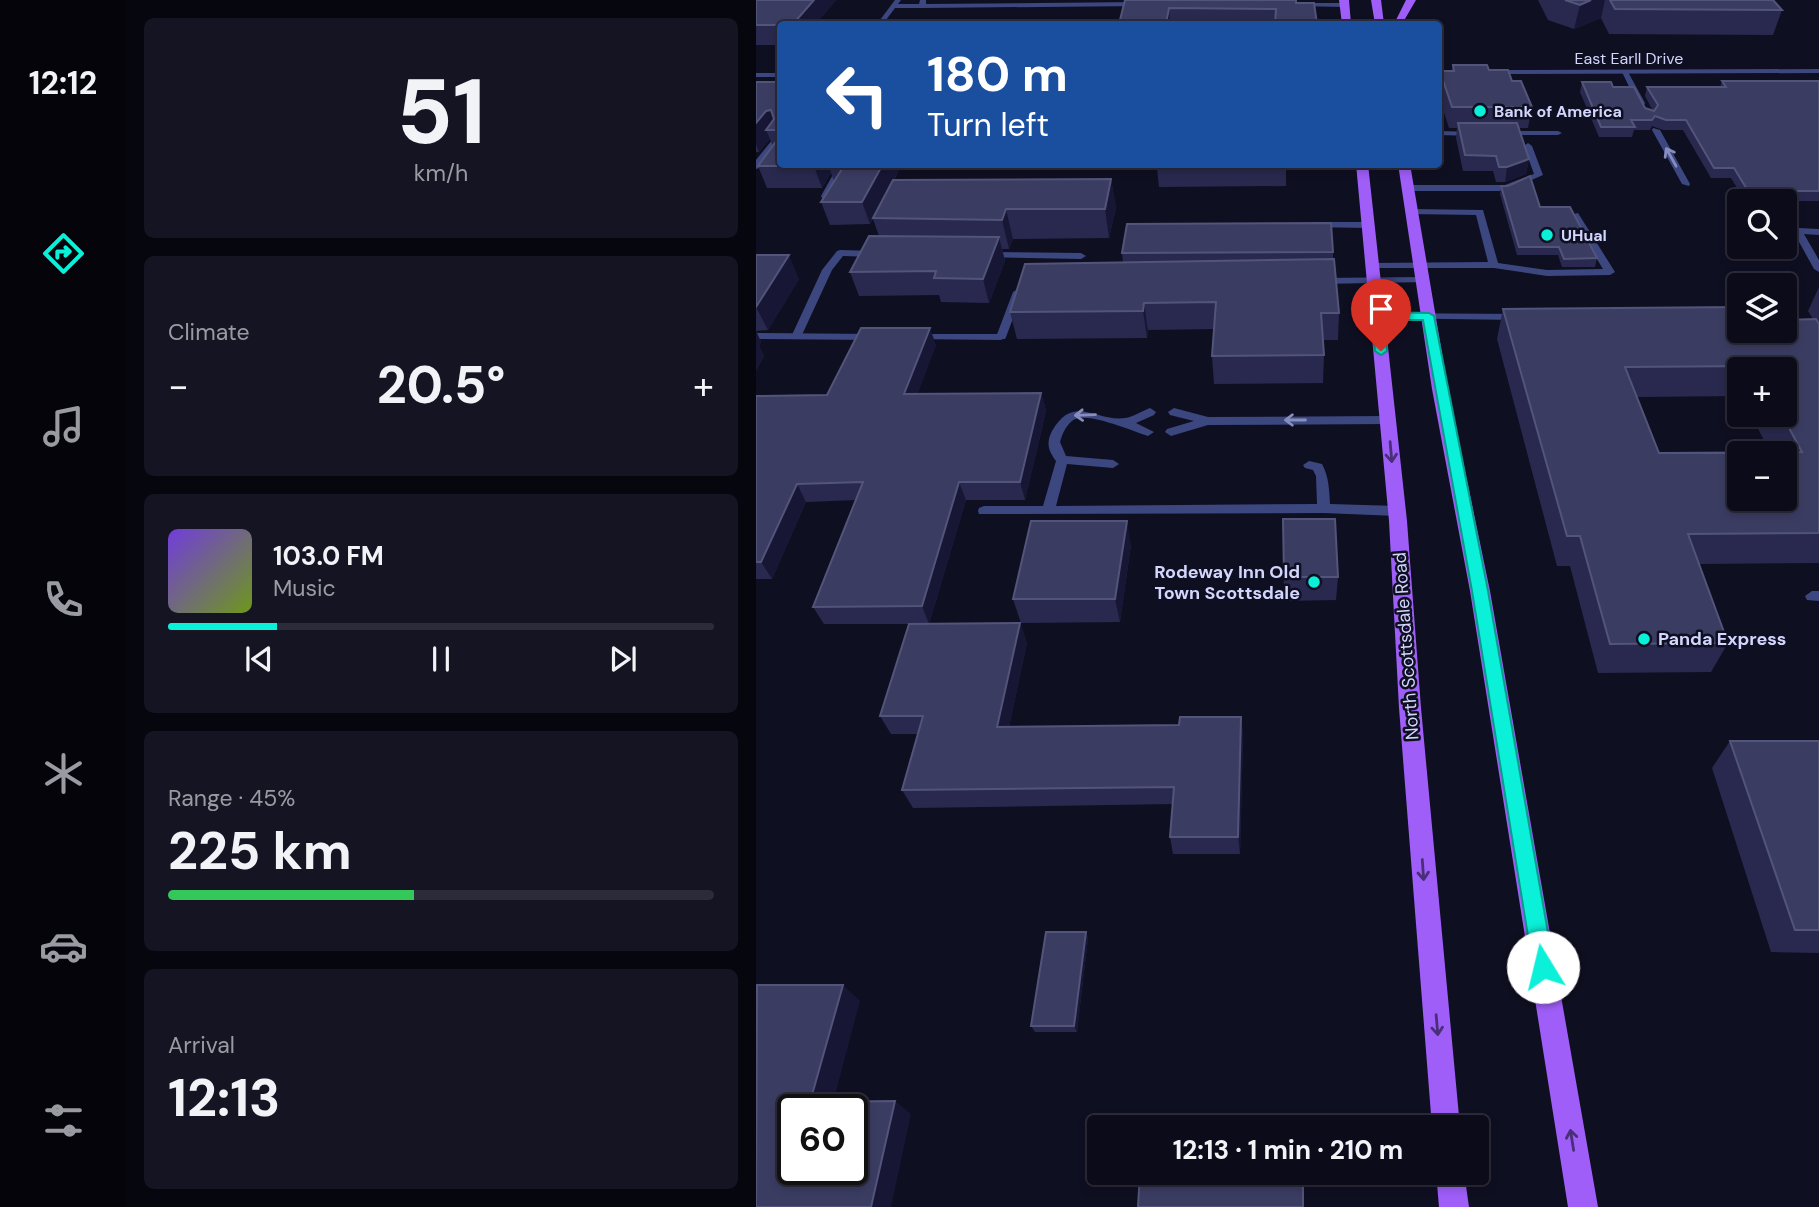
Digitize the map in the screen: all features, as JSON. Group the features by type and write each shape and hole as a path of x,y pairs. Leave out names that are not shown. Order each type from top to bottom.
{"main road":[{"path":"1376,0 1380,21"},
{"path":"1400,21 1411,0"},
{"path":"1345,3 1347,21"},
{"name":"North Scottsdale Road","path":"1362,168 1397,510 1424,892 1445,1115"},
{"path":"1405,168 1482,604 1583,1207"},
{"path":"1451,1185 1454,1207"}],"street":[{"path":"1291,0 1291,5 1345,3"},
{"path":"882,21 896,3 1151,4"},
{"name":"East Earll Drive","path":"1478,72 1819,71"},
{"path":"1624,72 1649,116"},
{"path":"756,75 777,75"},
{"path":"1656,130 1686,184"},
{"path":"1442,133 1558,133"},
{"path":"756,166 777,140"},
{"path":"1408,188 1506,188 1539,175 1528,146"},
{"path":"825,196 842,168"},
{"path":"1412,212 1480,212 1494,265"},
{"path":"1306,281 1373,273 1422,273 1494,265 1547,273 1611,272 1575,215"},
{"path":"1304,225 1368,225"},
{"path":"1819,232 1798,231 1819,269"},
{"path":"796,337 827,270 840,253 894,254"},
{"path":"974,255 1081,256"},
{"path":"905,337 1000,337 1022,283"},
{"path":"1378,316 1535,317"},
{"path":"1797,328 1819,364"},
{"path":"756,336 891,337"},
{"path":"1113,464 1062,460 1055,453 1053,441 1066,420 1074,415 1092,414 1124,422 1149,422 1124,422"},
{"path":"1208,421 1172,422 1388,420"},
{"path":"1048,510 1062,460"},
{"path":"1309,465 1318,467 1322,476 1324,508"},
{"path":"984,511 1324,508 1397,510"}],"building":[{"path":"756,0 814,0 796,21 777,21 777,25 756,25"},
{"path":"1125,0 1296,0 1296,3 1314,3 1317,21 1275,21 1276,9 1169,8 1167,21 1120,21"},
{"path":"1565,0 1591,0 1580,5"},
{"path":"1610,0 1773,0 1782,10 1615,9"},
{"path":"1453,65 1487,65 1489,70 1508,70 1512,81 1521,81 1532,107 1452,107 1442,71 1454,71"},
{"path":"1722,81 1819,81 1819,191 1747,189 1734,168 1714,168 1686,120 1666,120 1655,116 1652,120 1631,120 1635,127 1601,127 1582,82 1611,82 1613,87 1634,87 1645,108 1654,111 1658,105 1647,87 1726,87"},
{"path":"756,82 777,82 777,130 766,130 774,119 771,110 766,111 756,123"},
{"path":"1458,123 1517,123 1529,159 1499,167 1496,156 1465,155"},
{"path":"777,140 777,166 758,166"},
{"path":"881,168 862,202 821,202 842,169 839,169"},
{"name":"UHual","path":"1530,176 1540,207 1570,207 1597,258 1564,259 1559,247 1519,247 1501,186 1508,186"},
{"path":"1111,179 1105,209 1006,209 1002,220 873,218 893,180"},
{"path":"1331,223 1333,252 1122,253 1127,224"},
{"path":"869,236 999,237 983,279 934,278 936,271 850,272"},
{"path":"756,255 789,255 756,307"},
{"path":"1334,259 1339,313 1321,313 1324,355 1212,356 1216,302 1144,303 1143,311 1010,312 1025,264"},
{"path":"1727,307 1727,343 1797,343 1797,320 1816,319 1819,324 1819,533 1688,534 1728,643 1610,644 1580,536 1567,536 1503,309","holes":["1727,357 1797,357 1797,427 1788,427 1802,452 1797,452 1797,511 1727,511 1727,453 1659,453 1625,367 1727,366"]},
{"path":"861,328 930,328 904,394 1041,393 1020,482 959,482 922,606 813,607 863,482 797,484 761,562 756,562 756,396 827,395"},
{"path":"1283,519 1335,519 1338,577 1284,577"},
{"path":"1031,521 1127,521 1115,599 1013,599"},
{"path":"1020,623 997,727 1179,725 1180,717 1241,717 1238,837 1170,837 1174,787 902,790 923,716 880,716 909,624"},
{"path":"1730,741 1819,741 1819,930 1795,930"},
{"path":"1046,932 1086,932 1074,1026 1031,1026"},
{"path":"757,985 843,985 812,1094 777,1094 777,1185 868,1185 868,1101 895,1101 871,1207 756,1207"},
{"path":"1139,1185 1303,1185 1303,1207 1138,1207"}],"place":[{"name":"Bank of America","path":"1480,111"},
{"name":"UHual","path":"1547,235"},
{"name":"Rodeway Inn Old Town Scottsdale","path":"1314,582"},
{"name":"Panda Express","path":"1644,639"}],"route":[{"path":"1381,351 1378,316 1429,316 1440,389 1480,591 1543,967"}]}
